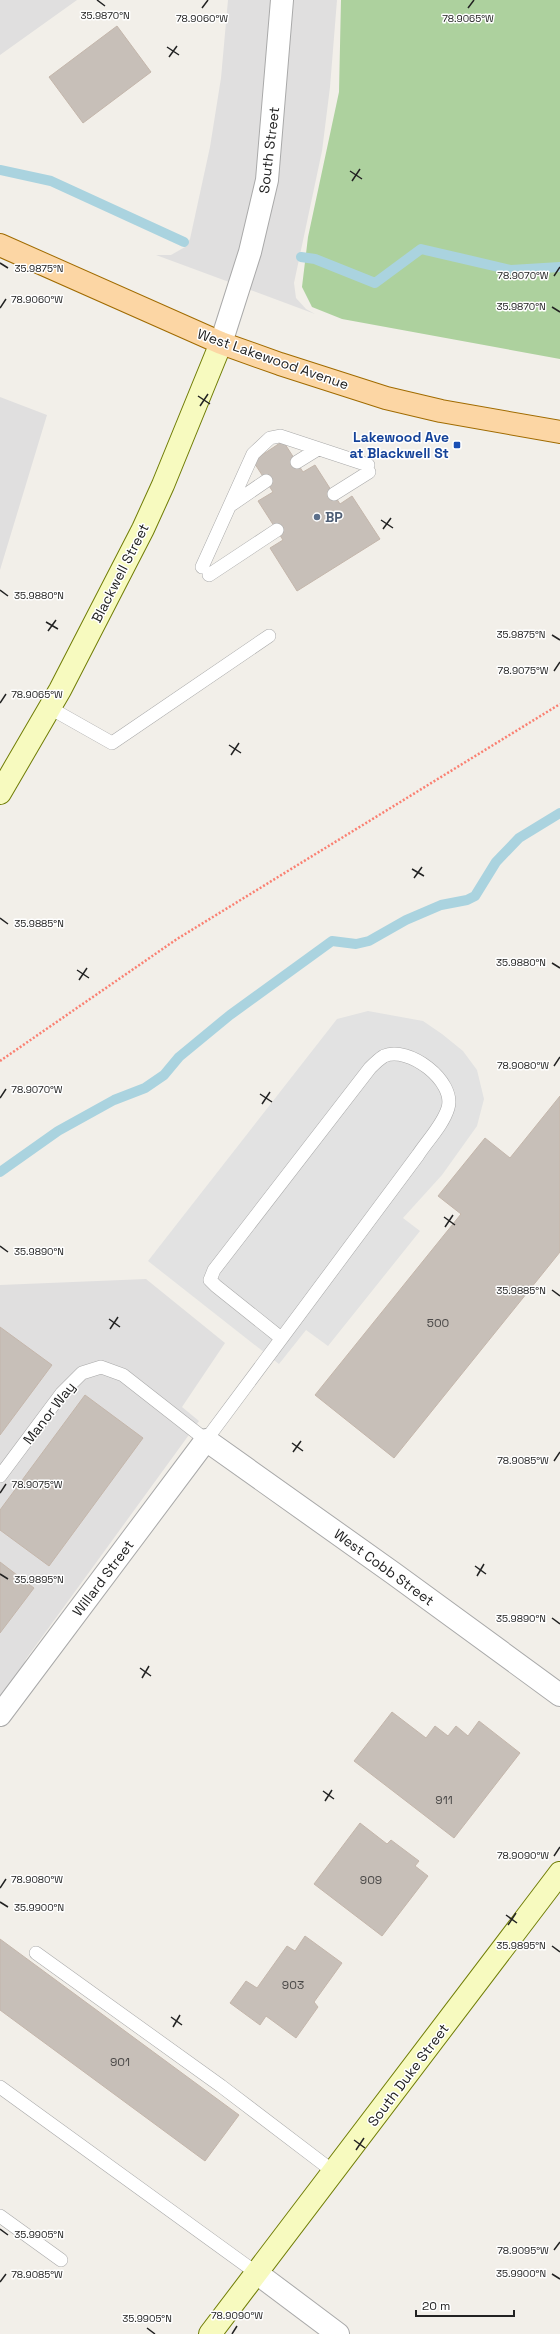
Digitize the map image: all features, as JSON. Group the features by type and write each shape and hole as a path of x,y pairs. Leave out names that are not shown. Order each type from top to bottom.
{"main road":[{"name":"West Lakewood Avenue","path":"0,245 221,343 386,398 441,411 560,432"},
{"name":"Blackwell Street","path":"0,792 50,708 143,529 163,485 221,343"},
{"name":"South Duke Street","path":"210,2334 258,2274 560,1873"}],"street":[{"name":"South Street","path":"221,343 250,252 267,180 282,0"},
{"name":"West Cobb Street","path":"206,1440 393,1573 560,1695"},
{"name":"Willard Street","path":"0,1715 206,1440"},
{"path":"258,2274 338,2334"}],"lane":[{"path":"276,530 206,571 231,505 253,454 270,438 280,436 369,469 334,494"},
{"path":"297,462 318,449"},
{"path":"231,505 266,481"},
{"path":"50,708 112,743 270,636"},
{"path":"206,1440 418,1155 448,1108 448,1089 440,1078 410,1058 397,1055 384,1056 370,1068 214,1270 210,1280 281,1338"},
{"name":"Manor Way","path":"0,1476 62,1393 82,1373 101,1367 123,1375 206,1440"},
{"path":"36,1953 221,2086 334,2172"},
{"path":"0,2087 258,2274"},
{"path":"0,2216 61,2260"}],"path":[{"path":"0,1061 177,939 560,704"}],"shaded area":[{"path":"0,0 77,0 0,55"},
{"path":"228,0 337,0 330,87 322,151 294,283 296,298 306,309 315,314 156,255 171,255 185,247 190,239 210,147 221,78"},
{"path":"0,397 47,415 0,570"},
{"path":"368,1011 423,1021 442,1034 463,1051 477,1070 484,1099 477,1126 442,1175 403,1218 420,1231 328,1346 306,1330 279,1364 148,1261 337,1019"},
{"path":"146,1279 225,1343 182,1407 199,1421 26,1659 0,1718 0,1285"}],"green space":[{"path":"341,0 560,0 560,359 342,319 312,307 302,287 308,237 339,92"}],"building":[{"path":"117,26 151,72 83,123 49,77"},
{"name":"BP","path":"283,441 303,472 315,465 340,504 352,496 380,539 297,591 270,548 283,540 258,501 273,492 253,461"},
{"path":"560,1096 560,1252 394,1458 315,1395 461,1214 438,1196 485,1138 510,1158"},
{"path":"0,1327 52,1365 0,1435"},
{"path":"85,1395 143,1438 49,1566 0,1530 0,1510"},
{"path":"0,1562 34,1588 0,1633"},
{"path":"392,1712 426,1738 435,1726 448,1736 456,1726 468,1736 479,1721 520,1753 454,1838 354,1761"},
{"path":"360,1823 387,1844 391,1840 419,1861 415,1866 428,1876 382,1936 314,1884"},
{"path":"305,1936 342,1963 314,2002 318,2007 296,2038 266,2016 260,2025 230,2003 246,1981 257,1988 287,1946 295,1951"},
{"path":"0,1939 239,2115 205,2161 0,2010"}],"waterway":[{"path":"0,170 51,181 184,242"},
{"path":"301,257 315,259 375,283 421,249 511,270 560,267"},
{"path":"0,1172 58,1131 114,1100 145,1088 164,1075 179,1057 230,1015 332,941 356,944 369,941 406,920 441,905 467,900 475,896 496,862 519,838 560,813"}],"place":[{"name":"Lakewood Ave at Blackwell St","path":"457,445"},
{"name":"BP","path":"317,517"}]}
